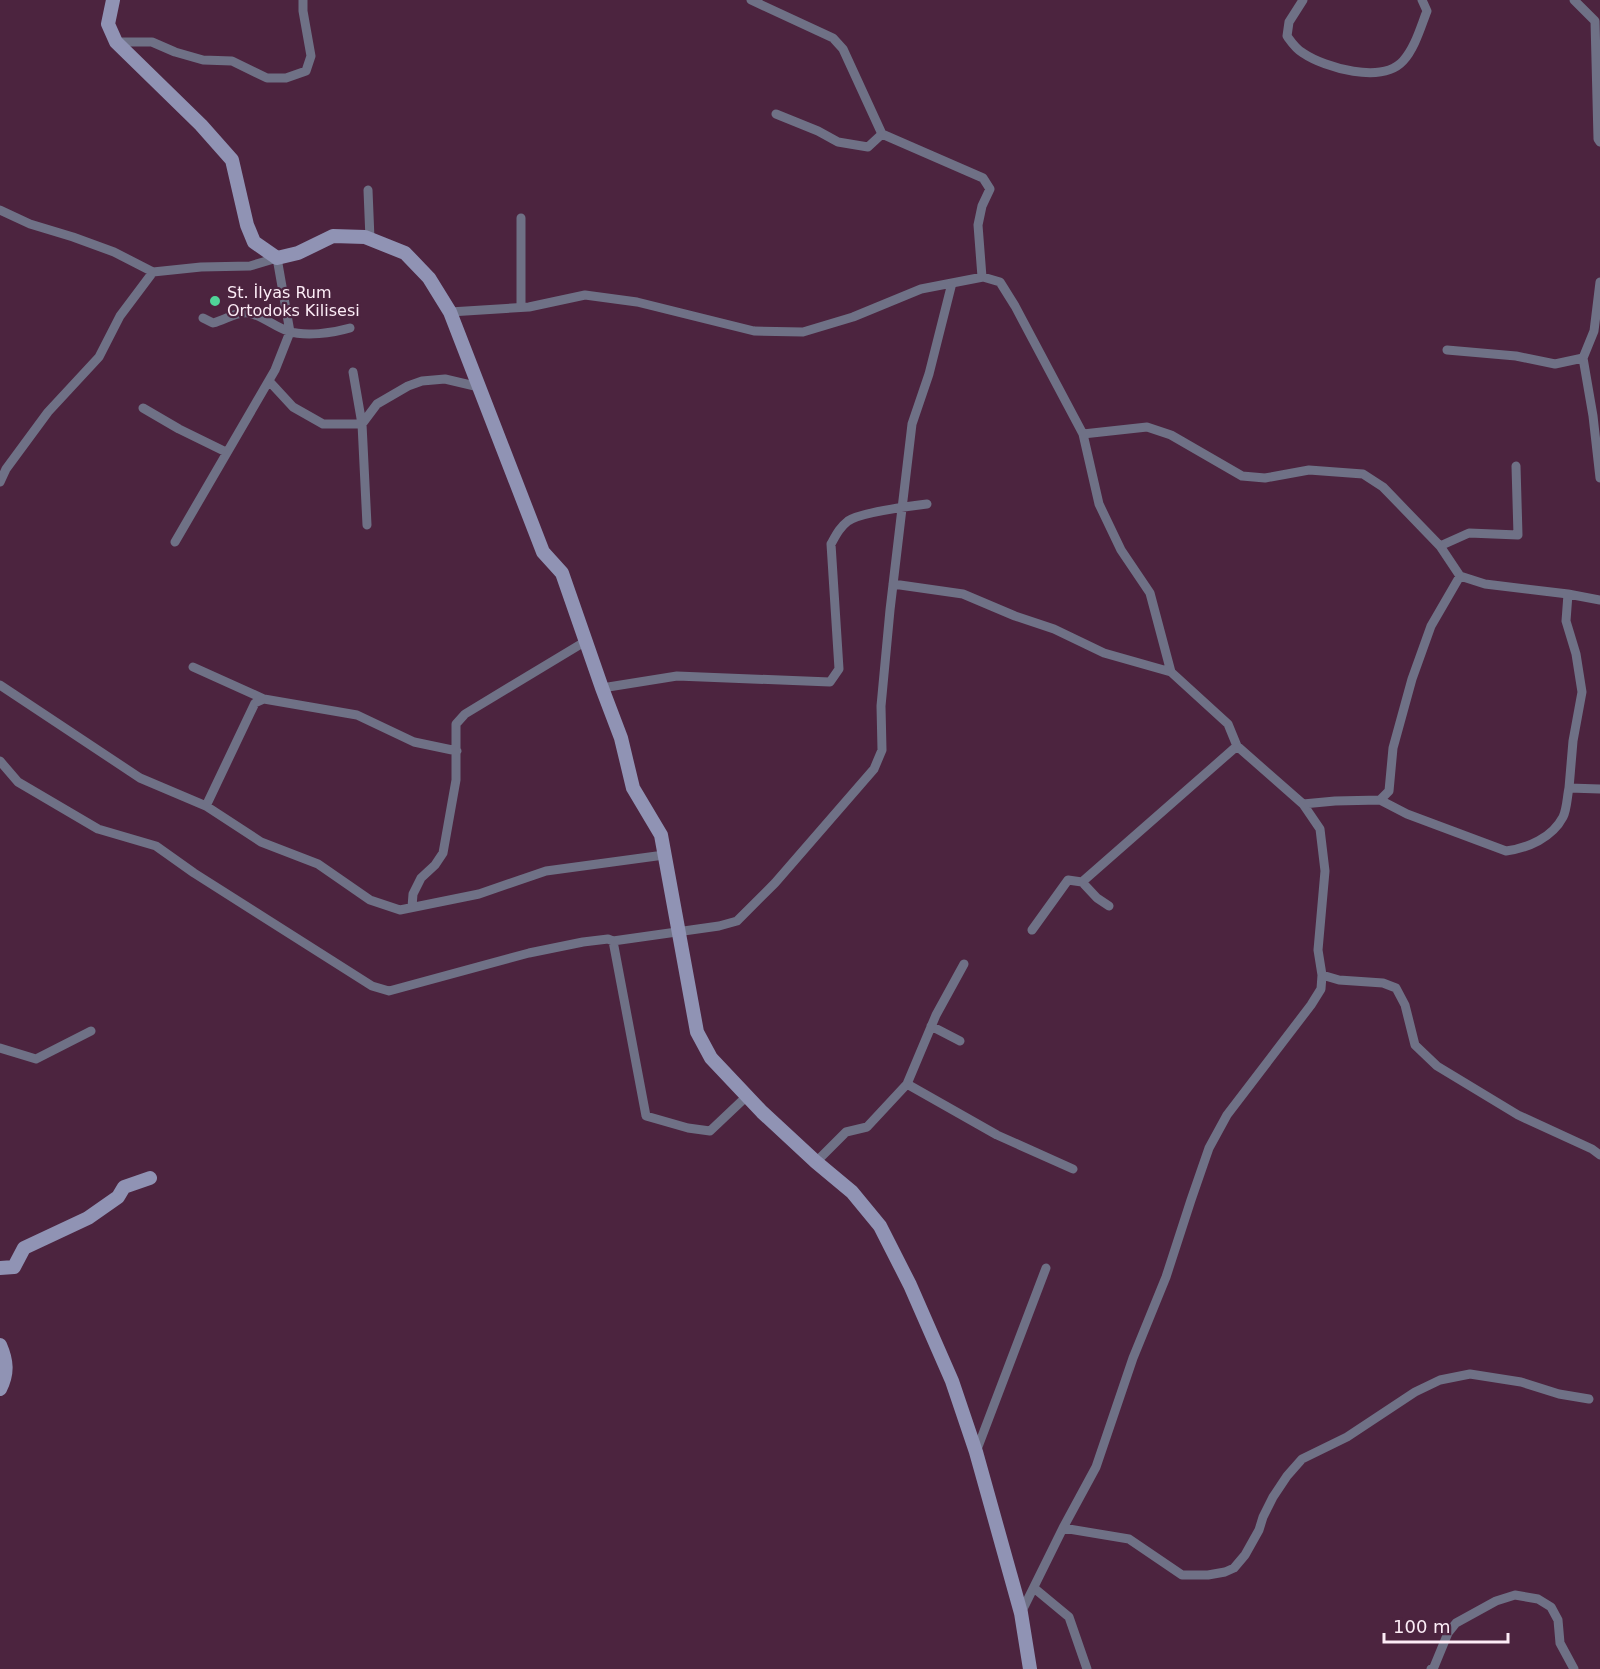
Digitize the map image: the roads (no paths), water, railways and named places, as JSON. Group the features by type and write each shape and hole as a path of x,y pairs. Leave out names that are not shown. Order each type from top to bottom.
{"street":[{"path":"113,0 108,24 116,42 201,125 232,160 247,225 254,243 277,258 290,332 269,381 175,542"},
{"path":"116,42 152,42 203,60 232,62 267,78 286,78 306,71 310,56 303,0"},
{"path":"751,0 833,38 843,49 882,134 983,178 990,189 982,206 978,225 982,277"},
{"path":"1303,0 1289,22 1287,36 1297,49 1328,65 1364,73 1380,72 1393,68 1403,61 1416,40 1427,10 1422,0"},
{"path":"1574,0 1595,21 1598,139 1600,142"},
{"path":"776,114 838,142 868,147 882,134"},
{"path":"368,190 370,239"},
{"path":"0,210 30,224 114,252 153,272 201,267 250,266 298,253 333,236 365,237 405,252 429,278 450,312 543,552 562,573 621,738 633,788 661,835 697,1032 711,1058 816,1162 852,1192 880,1226 910,1285 952,1381 976,1452 1022,1613 1030,1669"},
{"path":"521,218 521,307"},
{"path":"0,482 6,469 48,412 99,357 120,316 153,272"},
{"path":"450,312 521,307 585,295 637,302 754,331 803,332 853,316 921,289 982,277 1000,282 1083,434 1099,504 1121,550 1150,593 1171,672"},
{"path":"1600,282 1597,332 1583,358 1600,478"},
{"path":"0,760 18,782 98,829 156,846 194,873 372,986 389,991 529,953 583,942 719,926 737,921 775,884 874,769 882,750 881,706 912,424 929,374 952,283"},
{"path":"203,318 213,323 239,313 251,314 290,332 327,334 350,328"},
{"path":"1447,350 1516,356 1555,364 1583,358"},
{"path":"353,372 362,424 367,525"},
{"path":"362,424 377,404 408,386 422,381 445,378 479,387"},
{"path":"269,381 293,407 324,423 362,424"},
{"path":"142,408 226,452"},
{"path":"1083,434 1147,427 1171,435 1242,476 1265,478 1310,470 1364,474 1383,487 1440,546 1460,576 1485,584 1600,600"},
{"path":"1440,546 1468,533 1518,535 1516,466"},
{"path":"602,688 677,676 830,682 839,669 831,544 839,529 850,519 902,507 927,504"},
{"path":"1380,800 1389,791 1393,748 1412,679 1431,626 1460,576"},
{"path":"893,584 963,594 1014,616 1054,629 1104,653 1171,672 1228,724 1237,746 1303,804 1320,830 1325,871 1318,951 1322,975 1321,989 1227,1115 1209,1148 1166,1277 1133,1358 1096,1467 1063,1528 1022,1613"},
{"path":"1303,804 1380,800 1407,814 1506,851 1537,842 1552,830 1563,816 1582,692 1576,654 1566,621 1568,594"},
{"path":"412,907 413,894 421,878 435,865 443,853 456,780 456,724 465,714 586,641"},
{"path":"193,667 264,699 357,715 414,742 457,751"},
{"path":"0,685 140,778 206,806 261,842 318,864 370,900 400,910 479,894 546,871 664,855"},
{"path":"206,806 255,703 264,699"},
{"path":"1082,882 1237,746"},
{"path":"1569,788 1600,789"},
{"path":"1032,930 1068,880 1082,882 1097,898 1109,906"},
{"path":"613,940 646,1116 688,1128 710,1131 747,1096"},
{"path":"816,1162 846,1132 867,1127 907,1084 931,1026 964,964"},
{"path":"1322,975 1339,980 1383,983 1396,988 1405,1005 1415,1045 1437,1066 1518,1115 1592,1149 1600,1155"},
{"path":"931,1026 960,1041"},
{"path":"0,1048 36,1059 91,1031"},
{"path":"907,1084 997,1135 1073,1169"},
{"path":"0,1268 14,1267 24,1248 88,1218 118,1197 124,1187 150,1178"},
{"path":"976,1452 1046,1268"},
{"path":"0,1345 6,1358 5,1379 0,1389"},
{"path":"1063,1528 1129,1539 1182,1575 1208,1575 1225,1572 1234,1568 1245,1555 1273,1497 1302,1459 1347,1437 1414,1392 1440,1380 1470,1374 1521,1382 1559,1394 1589,1399"},
{"path":"1034,1588 1069,1617 1087,1669"},
{"path":"1431,1669 1434,1667 1448,1633 1456,1623 1496,1601 1515,1595 1538,1599 1551,1607 1558,1620 1560,1643 1574,1669"}],"place":[{"name":"St. İlyas Rum Ortodoks Kilisesi","path":"215,301"}]}
